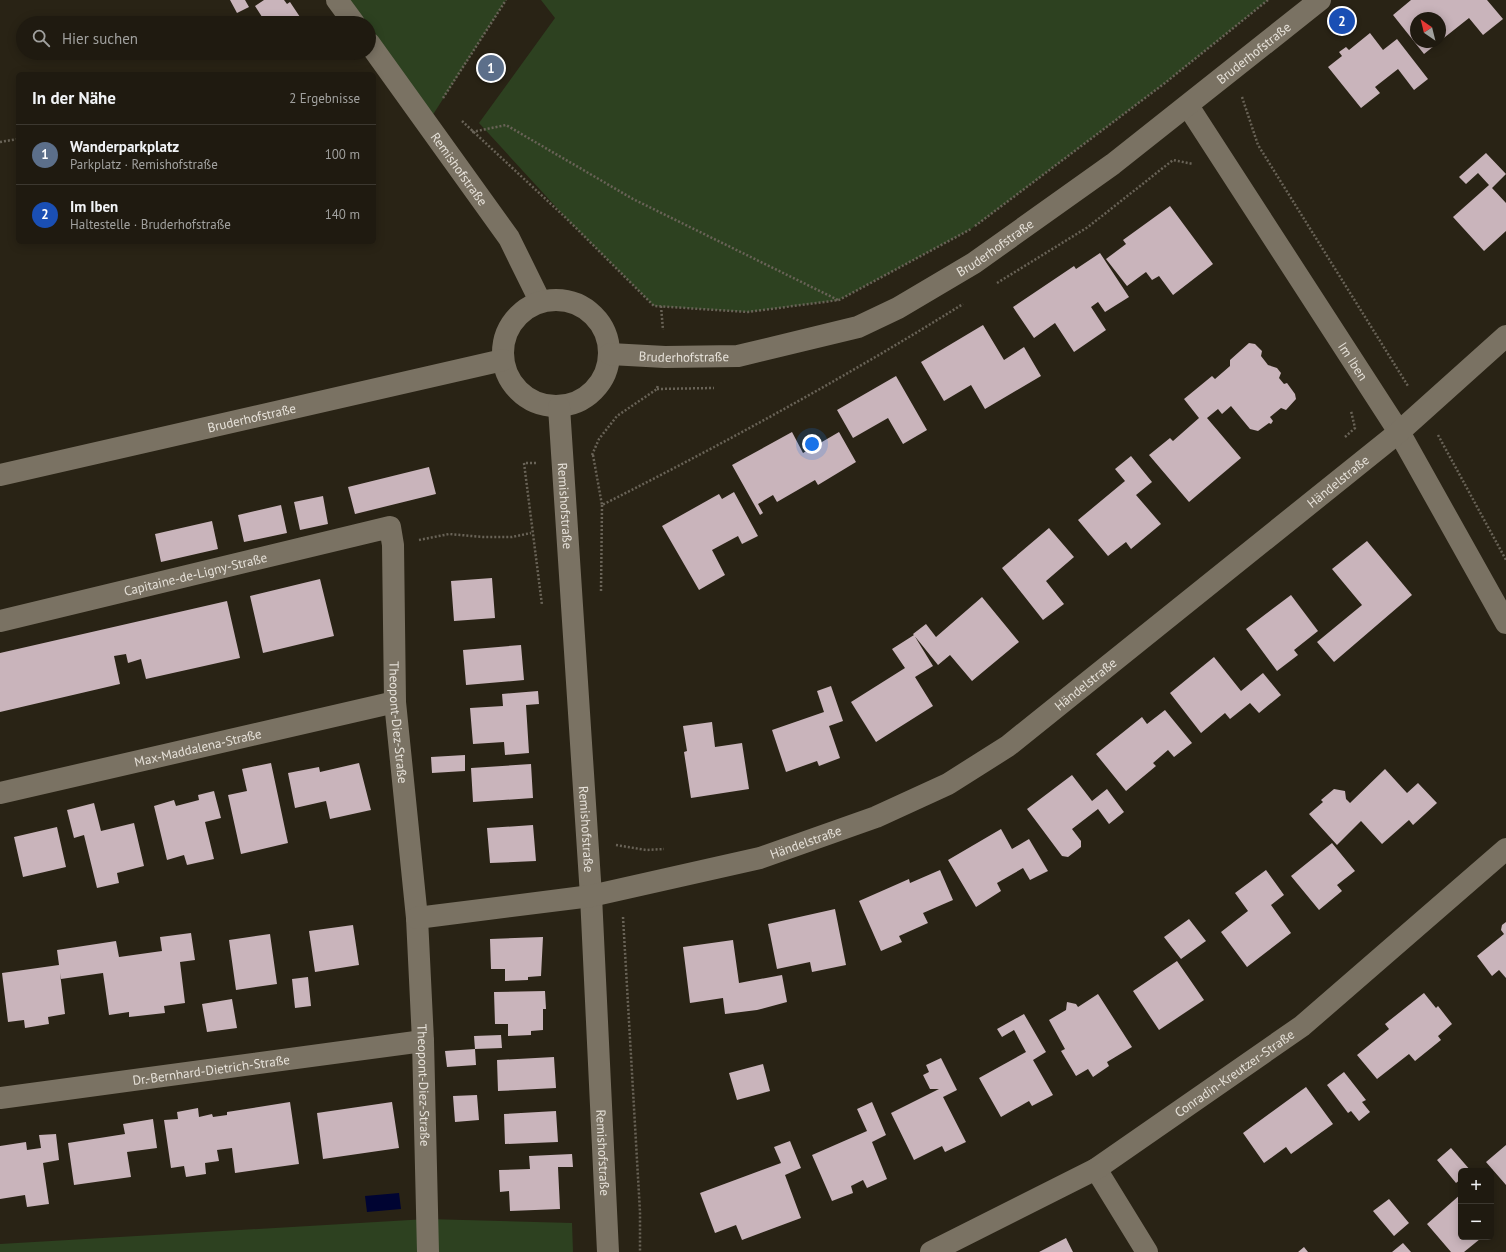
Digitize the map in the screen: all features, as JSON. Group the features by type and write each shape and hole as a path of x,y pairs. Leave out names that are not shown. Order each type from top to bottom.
{"street":[{"path":"337,0 349,16"},
{"name":"Bruderhofstraße","path":"610,354 665,357 738,356 858,327 898,308 974,263 1113,164 1320,0"},
{"name":"Remishofstraße","path":"376,53 510,238 540,301"},
{"name":"Im Iben","path":"1188,106 1399,432 1506,623"},
{"path":"566,299 589,310 605,329 610,354 603,380 584,399 559,407 533,402 513,385 502,360 505,335 518,314 540,301 566,299"},
{"name":"Händelstraße","path":"590,896 760,858 876,817 948,784 1008,746 1399,432 1506,336"},
{"name":"Bruderhofstraße","path":"0,475 502,360"},
{"name":"Remishofstraße","path":"559,407 564,462 587,839 608,1252"},
{"name":"Capitaine-de-Ligny-Straße","path":"0,621 392,536"},
{"name":"Theopont-Diez-Straße","path":"392,536 395,702 417,918 423,1041 428,1252"},
{"name":"Max-Maddalena-Straße","path":"0,793 395,702"},
{"name":"Conradin-Kreutzer-Straße","path":"931,1252 1096,1168 1302,1026 1506,849"},
{"path":"417,918 590,896"},
{"name":"Dr.-Bernhard-Dietrich-Straße","path":"0,1098 423,1041"},
{"path":"1096,1168 1147,1252"}],"path":[{"path":"427,124 506,0"},
{"path":"427,124 458,118 567,219 654,306 748,312 839,300 971,229 1165,83 1268,0"},
{"path":"1218,41 1236,68 1242,100 1258,145 1400,374 1424,409 1506,560"},
{"path":"472,132 506,125 633,199 839,300"},
{"path":"0,142 16,139"},
{"path":"994,285 1088,227 1173,160 1195,165"},
{"path":"714,388 656,389 617,416 600,439 593,455 602,505 707,451 893,347 967,302"},
{"path":"656,389 665,357 661,306"},
{"path":"1344,438 1355,428 1351,409"},
{"path":"543,608 524,463 564,462 593,455"},
{"path":"392,536 449,534 483,537 512,537 532,533"},
{"path":"587,839 646,850 668,849"}],"green space":[{"path":"337,0 506,0 427,124 376,53 376,16 349,16"},
{"path":"541,0 1268,0 1165,83 971,229 839,300 748,312 654,306 567,219 479,123 555,18"},
{"path":"427,1219 572,1223 573,1252 0,1252 0,1244"}],"water":[{"path":"399,1193 401,1209 367,1212 365,1196"}],"building":[{"path":"230,0 245,0 249,7 237,13"},
{"path":"264,0 284,0 287,4 290,2 299,16 261,16 255,6"},
{"path":"1411,0 1487,0 1503,19 1483,35 1469,18 1446,36 1446,12 1410,12 1410,36 1393,15"},
{"path":"1370,33 1383,50 1397,39 1428,79 1414,90 1398,69 1375,87 1380,93 1361,108 1328,67 1342,56 1339,52 1346,47 1349,50"},
{"path":"1419,48 1432,48 1424,54"},
{"path":"1486,153 1506,174 1492,188 1506,203 1506,231 1484,251 1453,217 1489,185 1478,173 1466,184 1459,177"},
{"path":"1170,206 1213,264 1173,295 1159,276 1152,280 1146,272 1127,286 1106,259 1126,244 1123,240"},
{"path":"1100,253 1129,297 1105,312 1098,302 1091,307 1106,330 1074,352 1055,323 1034,338 1013,307 1074,266 1076,269"},
{"path":"983,325 1004,360 1024,347 1041,376 985,409 971,385 944,401 921,362"},
{"path":"1249,343 1255,344 1262,351 1261,356 1268,365 1277,368 1281,373 1279,378 1284,384 1287,383 1295,394 1296,399 1286,410 1281,408 1270,417 1273,421 1271,424 1269,423 1258,431 1250,429 1231,406 1222,414 1218,409 1207,418 1241,458 1189,502 1149,455 1170,438 1173,441 1199,418 1184,399 1212,376 1215,379 1230,366 1230,360"},
{"path":"896,376 927,430 903,444 888,418 853,438 837,410"},
{"path":"792,432 803,453 839,432 856,462 818,485 815,480 777,502 773,495 758,504 763,513 760,515 732,465"},
{"path":"1131,456 1152,482 1136,495 1161,524 1131,549 1126,542 1108,556 1078,520 1125,481 1115,469"},
{"path":"429,467 436,494 355,514 348,487"},
{"path":"734,492 758,536 742,544 738,536 712,550 725,575 699,590 662,526 719,494 722,499"},
{"path":"323,496 328,524 300,530 294,502"},
{"path":"281,505 287,533 244,542 238,515"},
{"path":"212,521 218,549 161,562 155,534"},
{"path":"1049,528 1074,557 1046,581 1064,604 1043,620 1002,568"},
{"path":"1367,541 1412,595 1334,662 1317,642 1362,605 1332,569"},
{"path":"492,578 495,618 454,621 451,581"},
{"path":"320,579 334,636 263,653 250,596"},
{"path":"1291,595 1318,631 1294,650 1298,655 1277,671 1246,629"},
{"path":"982,597 1019,642 972,681 950,655 938,665 913,634 926,624 936,637"},
{"path":"227,601 240,658 146,679 141,659 128,663 126,654 114,656 120,684 0,712 0,653"},
{"path":"914,635 933,666 915,677 933,706 876,742 851,702 905,668 892,649"},
{"path":"521,645 524,680 466,685 463,650"},
{"path":"1214,657 1241,691 1263,673 1281,695 1259,713 1250,703 1230,719 1225,713 1201,733 1170,693"},
{"path":"831,686 843,721 829,726 840,758 819,766 817,761 786,772 772,730 824,712 817,691"},
{"path":"538,691 539,704 526,705 529,753 505,755 504,742 473,744 470,708 503,706 502,694"},
{"path":"1165,710 1192,743 1174,757 1168,750 1153,763 1156,766 1126,791 1096,754 1142,717 1147,724"},
{"path":"712,722 715,747 742,743 749,789 691,798 684,752 687,751 683,726"},
{"path":"465,755 465,771 432,773 431,757"},
{"path":"271,763 288,843 241,854 228,795 247,791 242,769"},
{"path":"359,763 371,810 330,819 326,801 295,808 288,773 319,767 320,772"},
{"path":"531,764 533,798 473,802 471,768"},
{"path":"1385,769 1407,793 1418,783 1437,803 1413,825 1409,820 1382,844 1361,821 1337,845 1309,814 1323,802 1321,800 1334,789 1345,791 1346,799 1350,803"},
{"path":"1072,775 1092,801 1107,789 1124,812 1109,824 1098,809 1072,829 1081,841 1081,847 1068,857 1062,856 1027,809"},
{"path":"214,791 221,818 205,822 214,859 187,865 184,855 167,860 154,806 174,800 176,806 199,800 198,795"},
{"path":"94,803 101,831 134,823 144,866 117,873 119,883 97,888 84,835 74,838 67,810"},
{"path":"533,825 536,861 490,863 487,828"},
{"path":"57,827 66,867 23,877 14,837"},
{"path":"1001,829 1012,849 1029,839 1048,871 1030,880 1023,868 997,883 1001,891 976,907 948,860"},
{"path":"1332,843 1355,871 1337,885 1342,891 1319,910 1291,876"},
{"path":"940,870 953,900 923,913 928,923 899,936 902,942 881,951 859,901 909,879 910,883"},
{"path":"1266,870 1284,895 1271,905 1291,933 1247,967 1221,932 1248,911 1235,893"},
{"path":"835,909 846,965 812,972 810,962 777,969 768,924"},
{"path":"1189,919 1206,941 1181,959 1164,937"},
{"path":"1506,922 1506,978 1499,970 1492,976 1477,956 1504,934 1501,930 1502,925"},
{"path":"353,925 359,965 315,972 309,931"},
{"path":"191,933 195,960 180,962 185,1003 164,1006 165,1013 129,1017 129,1012 109,1015 103,973 61,979 60,973 65,1014 48,1017 49,1024 25,1028 24,1020 8,1022 2,973 59,965 57,950 116,941 119,957 162,951 160,937"},
{"path":"270,934 277,984 236,990 229,940"},
{"path":"543,937 541,976 528,977 528,980 505,981 505,969 491,969 490,939"},
{"path":"733,940 739,983 782,975 787,1002 757,1010 725,1014 723,998 690,1003 683,947"},
{"path":"1177,961 1204,1000 1159,1030 1133,991"},
{"path":"308,977 311,1006 295,1008 292,979"},
{"path":"545,991 546,1009 543,1009 543,1030 531,1031 531,1035 508,1036 508,1024 495,1024 494,992"},
{"path":"1424,993 1436,1008 1438,1006 1452,1024 1438,1036 1441,1040 1415,1061 1409,1054 1377,1079 1357,1055 1389,1029 1385,1024"},
{"path":"1098,994 1132,1047 1107,1062 1109,1066 1093,1077 1088,1069 1076,1076 1061,1051 1065,1049 1049,1020 1066,1010 1067,1002 1076,1004 1078,1007"},
{"path":"232,999 237,1028 207,1032 202,1004"},
{"path":"1024,1014 1046,1052 1033,1060 1053,1095 1032,1106 1029,1101 1001,1117 979,1078 1026,1052 1014,1030 1002,1037 997,1029"},
{"path":"501,1035 502,1048 475,1049 474,1036"},
{"path":"475,1049 476,1065 447,1067 445,1051"},
{"path":"554,1057 556,1088 498,1091 497,1060"},
{"path":"941,1058 957,1090 943,1097 966,1142 945,1152 942,1146 914,1160 891,1113 939,1089 930,1089 923,1075 929,1072 926,1065"},
{"path":"763,1064 770,1091 737,1100 729,1073"},
{"path":"1344,1072 1366,1100 1362,1102 1370,1112 1359,1121 1351,1111 1348,1113 1327,1085"},
{"path":"1306,1087 1333,1124 1291,1154 1286,1147 1264,1163 1243,1133"},
{"path":"477,1095 479,1120 455,1122 453,1096"},
{"path":"290,1102 299,1164 235,1173 232,1148 217,1150 219,1161 205,1163 206,1174 186,1177 184,1166 171,1168 164,1120 178,1119 177,1112 198,1108 199,1117 212,1114 213,1117 227,1115 227,1112"},
{"path":"392,1102 399,1148 323,1159 317,1113"},
{"path":"872,1102 886,1135 872,1142 887,1179 867,1188 863,1180 851,1186 853,1193 832,1201 812,1155 867,1131 857,1109"},
{"path":"556,1111 558,1142 505,1144 504,1114"},
{"path":"153,1119 157,1148 127,1152 131,1177 74,1185 68,1143 125,1134 123,1124"},
{"path":"56,1134 59,1160 43,1163 49,1204 27,1207 25,1195 0,1199 0,1146 26,1142 27,1150 41,1148 39,1135"},
{"path":"790,1141 801,1168 785,1175 801,1218 742,1240 736,1225 715,1233 700,1193 781,1163 774,1147"},
{"path":"1506,1145 1506,1185 1494,1171 1494,1168 1491,1168 1486,1162"},
{"path":"1451,1148 1468,1168 1458,1168 1458,1181 1456,1183 1437,1160"},
{"path":"572,1154 573,1167 558,1167 560,1209 510,1211 509,1191 500,1192 499,1170 530,1169 529,1156"},
{"path":"1458,1197 1458,1240 1479,1240 1464,1252 1451,1252 1427,1224"},
{"path":"1389,1199 1409,1223 1394,1236 1373,1211"},
{"path":"1066,1238 1073,1252 1039,1252"},
{"path":"1403,1243 1411,1252 1392,1252"},
{"path":"1304,1247 1308,1252 1298,1252"}],"place":[{"name":"Im Iben","path":"1342,21"},
{"name":"Wanderparkplatz","path":"491,68"}]}
